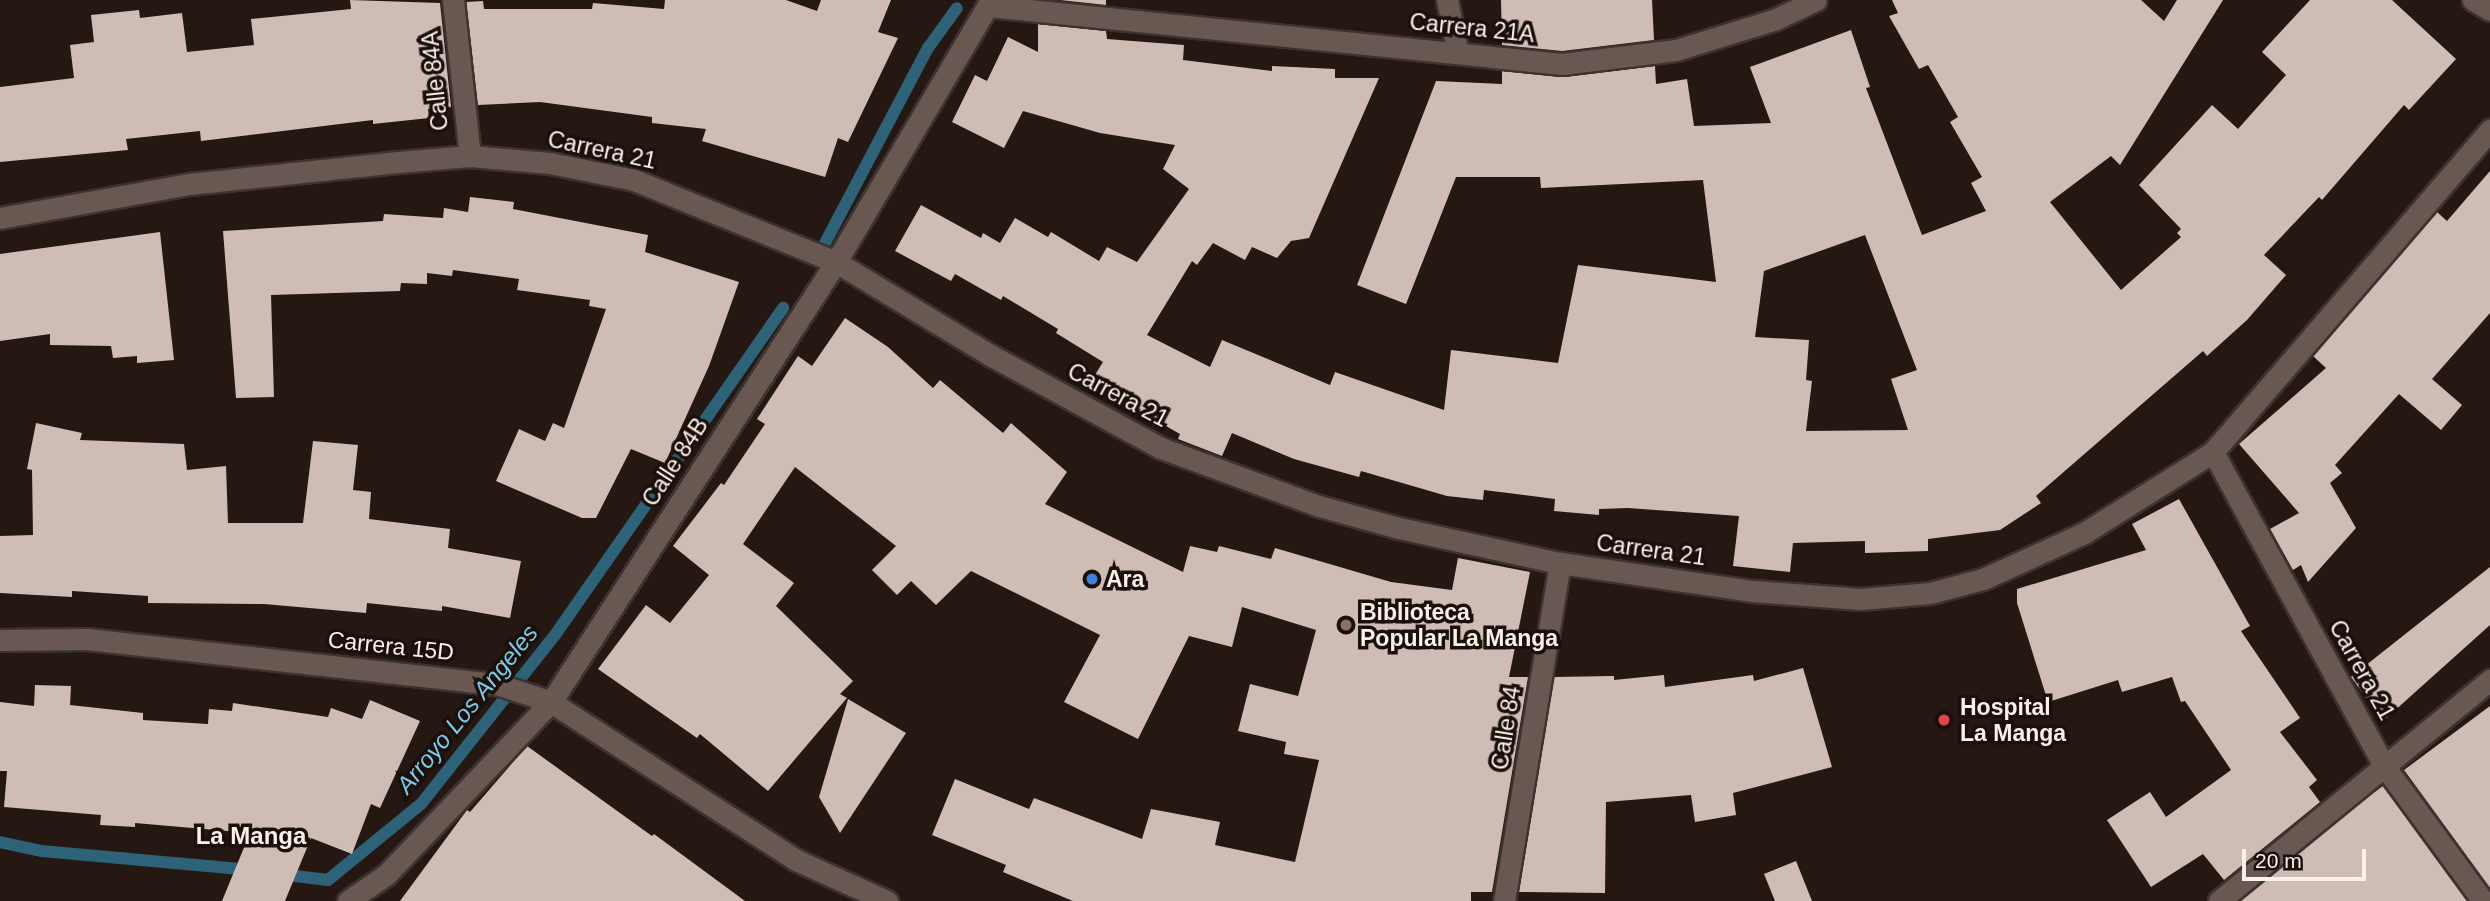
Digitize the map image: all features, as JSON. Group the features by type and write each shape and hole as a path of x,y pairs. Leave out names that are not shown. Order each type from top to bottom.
{"street":[{"name":"Calle 84A","path":"453,0 470,156"},
{"path":"1447,0 1458,52"},
{"name":"Carrera 21A","path":"990,3 1562,64 1676,50 1776,19 1816,0"},
{"path":"2473,0 2490,10"},
{"name":"Calle 84B","path":"348,901 387,874 551,702 836,262 990,3"},
{"name":"Carrera 21","path":"0,218 189,184 470,156 550,163 634,180 836,262 1026,375 1161,448 1319,506 1399,528 1560,563 1753,591 1861,599 1930,593 1983,579 2084,533 2213,452 2490,130"},
{"name":"Carrera 21","path":"2213,452 2385,766 2483,901"},
{"name":"Calle 84","path":"1504,901 1560,563"},
{"name":"Carrera 15D","path":"0,640 87,639 498,684 523,691 551,702 796,860 887,901"},
{"path":"2219,901 2490,680"}],"building":[{"path":"350,0 440,3 451,107 428,109 429,118 373,124 373,120 201,141 200,131 126,139 128,150 0,162 0,87 74,78 70,45 94,42 91,15 139,10 140,18 182,13 187,52 254,45 251,19 351,9"},
{"path":"665,0 786,0 817,11 821,0 891,0 878,32 898,38 848,142 838,138 825,177 702,141 706,129 652,123 652,117 540,102 478,105 466,2 483,1 484,9 592,9 593,3 664,9"},
{"path":"1060,0 1106,0 1106,5"},
{"path":"1501,0 1652,0 1654,40 1562,51 1502,45"},
{"path":"1892,0 2141,0 2164,21 2177,0 2223,0 2120,165 2111,156 2050,202 2121,290 2181,237 2177,233 2181,229 2139,185 2212,105 2238,129 2286,75 2262,52 2310,0 2392,0 2456,59 2409,110 2404,105 2322,200 2319,197 2264,255 2286,275 2247,320 2207,356 2203,351 2036,496 2041,503 2000,530 1928,539 1928,551 1865,553 1865,541 1793,543 1790,572 1733,566 1739,516 1628,508 1599,509 1599,515 1554,511 1555,499 1484,490 1483,500 1447,496 1361,471 1359,477 1294,459 1232,433 1222,456 1178,439 1180,434 1090,383 1103,362 1056,333 1058,329 1003,296 1001,300 955,274 951,281 895,251 921,205 981,238 983,233 1000,243 1015,218 1048,237 1051,232 1099,261 1107,247 1137,262 1189,189 1163,169 1175,145 1100,133 1023,111 1004,148 952,122 975,75 987,81 1008,37 1038,52 1038,24 1106,31 1107,39 1184,45 1183,60 1272,71 1272,66 1335,69 1335,78 1379,78 1309,238 1291,241 1277,258 1252,247 1245,260 1213,243 1197,265 1192,261 1147,335 1210,367 1222,340 1330,385 1335,372 1444,410 1451,350 1558,363 1578,265 1716,282 1703,180 1541,188 1540,177 1456,177 1406,304 1357,285 1436,81 1502,84 1502,71 1563,77 1655,66 1656,84 1687,79 1694,126 1771,123 1750,67 1851,30 1870,87 1866,88 1922,235 1986,211 1971,183 1982,177 1950,122 1958,117 1928,65 1919,69 1889,16 1898,13","holes":["1865,235 1917,370 1891,379 1908,430 1806,431 1812,381 1806,380 1809,340 1755,337 1764,271"]},
{"path":"2490,171 2490,313 2432,379 2462,405 2441,430 2399,394 2335,465 2342,473 2330,483 2356,528 2308,582 2301,565 2293,570 2270,529 2299,513 2239,444 2326,368 2313,356 2437,212 2447,221"},
{"path":"470,197 514,202 513,209 648,235 645,252 739,282 709,366 665,463 631,449 596,518 582,518 496,481 519,429 545,441 553,423 564,428 606,309 589,306 590,300 517,290 519,279 453,270 452,276 427,273 427,284 401,283 400,291 271,295 274,397 236,398 223,231 383,221 384,214 443,218 444,208 468,212"},
{"path":"160,232 174,360 137,363 137,356 113,358 111,346 50,345 50,334 0,341 0,254"},
{"path":"845,318 888,347 933,388 940,380 1003,433 1011,423 1067,472 1045,504 1183,572 1190,546 1217,552 1219,546 1271,559 1275,548 1391,582 1452,590 1458,558 1530,572 1509,677 1528,677 1492,892 1471,892 1471,901 1073,901 1003,872 1006,865 932,835 955,779 1029,809 1034,798 1142,839 1151,809 1220,822 1215,845 1295,862 1319,760 1284,754 1286,742 1238,731 1250,684 1298,696 1316,630 1242,607 1232,647 1189,636 1138,739 1064,702 1100,635 971,571 936,605 911,581 897,595 872,570 896,546 795,467 743,544 794,583 776,606 853,681 840,694 847,698 768,791 700,734 697,738 598,669 646,605 670,623 709,575 673,546 721,483 724,485 765,424 757,419 798,356 812,366"},
{"path":"36,423 82,433 80,440 184,444 187,470 226,466 228,523 303,523 313,441 358,445 353,490 371,492 369,519 450,529 448,548 521,561 510,618 442,606 442,611 367,603 366,613 264,604 148,603 148,596 72,591 72,597 0,593 0,536 33,535 32,470 27,469"},
{"path":"2179,499 2250,626 2241,631 2300,718 2280,732 2317,780 2309,787 2320,802 2224,880 2203,854 2151,887 2107,820 2150,792 2166,817 2231,770 2185,701 2181,702 2172,677 2122,692 2118,680 2048,702 2017,603 2017,589 2146,550 2132,524"},
{"path":"2490,567 2490,625 2383,721 2351,677"},
{"path":"1803,668 1832,767 1733,793 1736,815 1695,822 1691,795 1606,802 1605,893 1519,892 1554,677 1614,676 1614,680 1664,675 1665,687 1753,675 1754,681"},
{"path":"35,685 71,686 70,705 143,713 143,720 208,724 209,709 232,711 233,703 328,717 331,708 362,719 370,700 420,721 380,808 371,804 352,854 311,838 285,901 222,901 250,833 135,823 135,827 100,825 101,815 4,807 7,771 0,771 0,702 34,706"},
{"path":"848,699 906,733 840,833 819,797"},
{"path":"2490,706 2490,888 2404,770"},
{"path":"527,746 745,901 400,901 467,810 470,812"},
{"path":"2383,786 2467,901 2240,901 2362,801"},
{"path":"1796,861 1812,901 1775,901 1764,874"}],"waterway":[{"path":"824,245 928,48 957,8"},
{"name":"Arroyo Los Angeles","path":"279,874 328,880 421,804 555,635 783,308"},
{"name":"Arroyo Los Angeles","path":"0,842 42,851 251,870"}],"place":[{"name":"Ara","path":"1092,579"},
{"name":"Biblioteca Popular La Manga","path":"1346,625"},
{"name":"Hospital La Manga","path":"1944,720"}],"district":[{"name":"La Manga","path":"251,836"}]}
